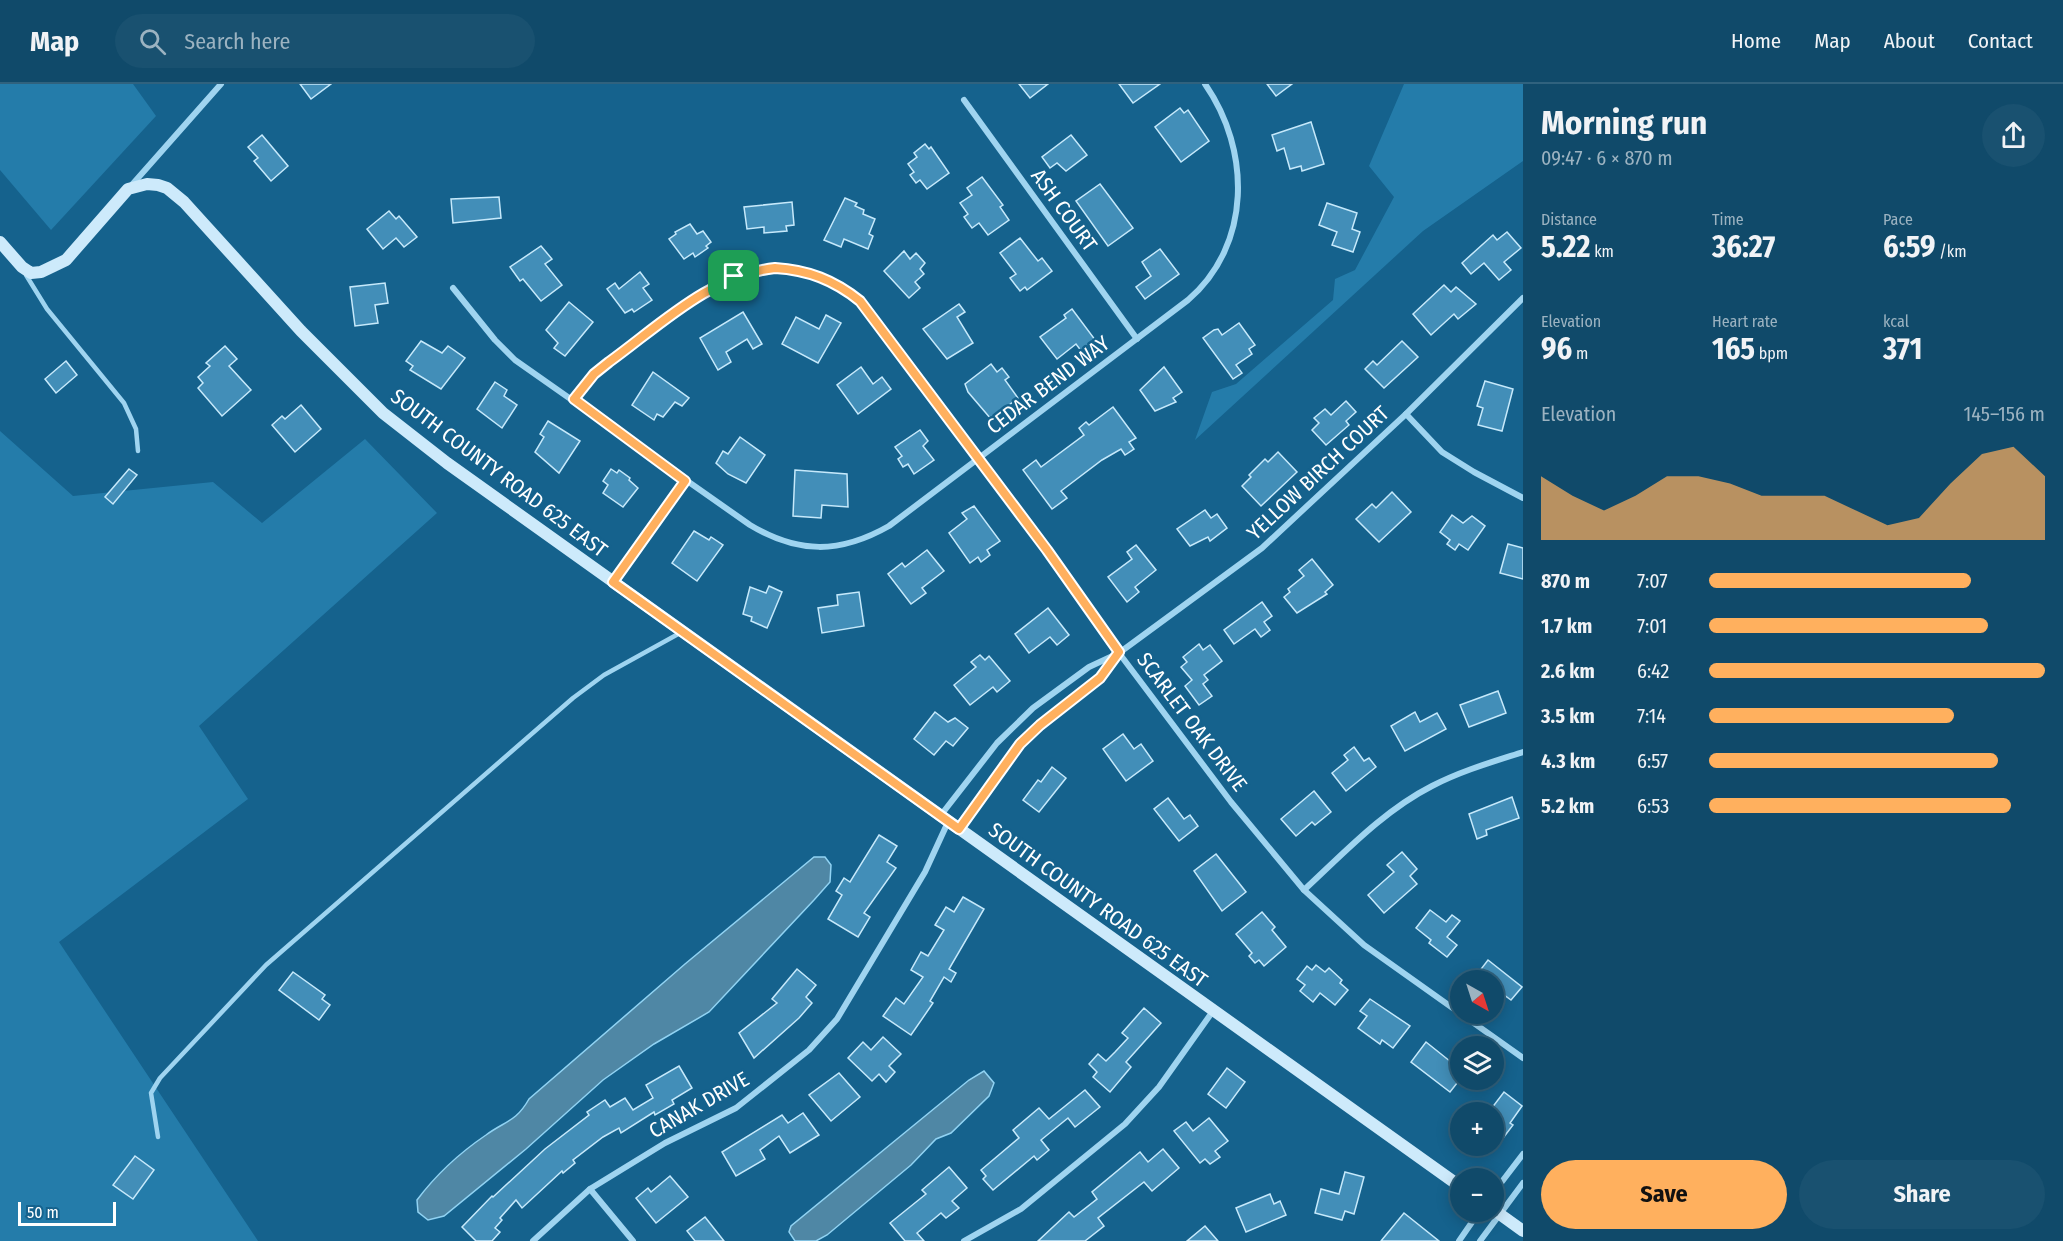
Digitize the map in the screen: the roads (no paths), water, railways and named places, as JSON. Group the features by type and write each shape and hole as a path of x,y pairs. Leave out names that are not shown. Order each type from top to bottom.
{"street":[{"path":"0,242 22,267 31,273 59,265 221,84"},
{"name":"CEDAR BEND WAY","path":"453,288 495,340 515,360 574,399 685,481 768,536 808,548 830,548 871,537 889,526 1188,300 1211,277 1228,243 1238,193 1235,149 1220,108 1205,84"},
{"name":"ASH COURT","path":"964,100 1137,339"},
{"name":"SOUTH COUNTY ROAD 625 EAST","path":"128,189 147,184 158,185 175,194 301,332 383,413 447,463 1450,1179"},
{"name":"SCARLET OAK DRIVE","path":"574,399 594,374 609,362 716,286 754,270 796,269 835,283 860,301 1047,550 1119,652 1231,802 1304,890 1364,945 1523,1058"},
{"name":"YELLOW BIRCH COURT","path":"949,822 998,742 1033,708 1089,667 1119,652 1262,548 1406,414 1523,298"},
{"path":"1406,414 1442,452 1523,498"},
{"path":"613,582 685,481"},
{"name":"YELLOW BIRCH COURT","path":"949,822 1020,744 1040,725 1100,678 1119,652"},
{"path":"1304,890 1385,816 1431,786 1474,768 1523,752"},
{"name":"CANAK DRIVE","path":"533,1241 590,1189 665,1143 736,1108 809,1050 837,1019 926,872 949,822"},
{"path":"964,1241 1021,1209 1125,1124 1160,1087 1213,1011"},
{"path":"1504,1179 1523,1154"},
{"path":"1504,1204 1523,1183"},
{"path":"590,1189 633,1241"},
{"path":"1504,1217 1523,1231"},
{"path":"1459,1241 1472,1222"},
{"path":"1480,1241 1491,1222"}],"lane":[{"path":"22,267 47,309 124,403 136,429 138,451"},
{"path":"158,1137 151,1094 160,1078 266,965 573,698 604,675 682,631"}]}
